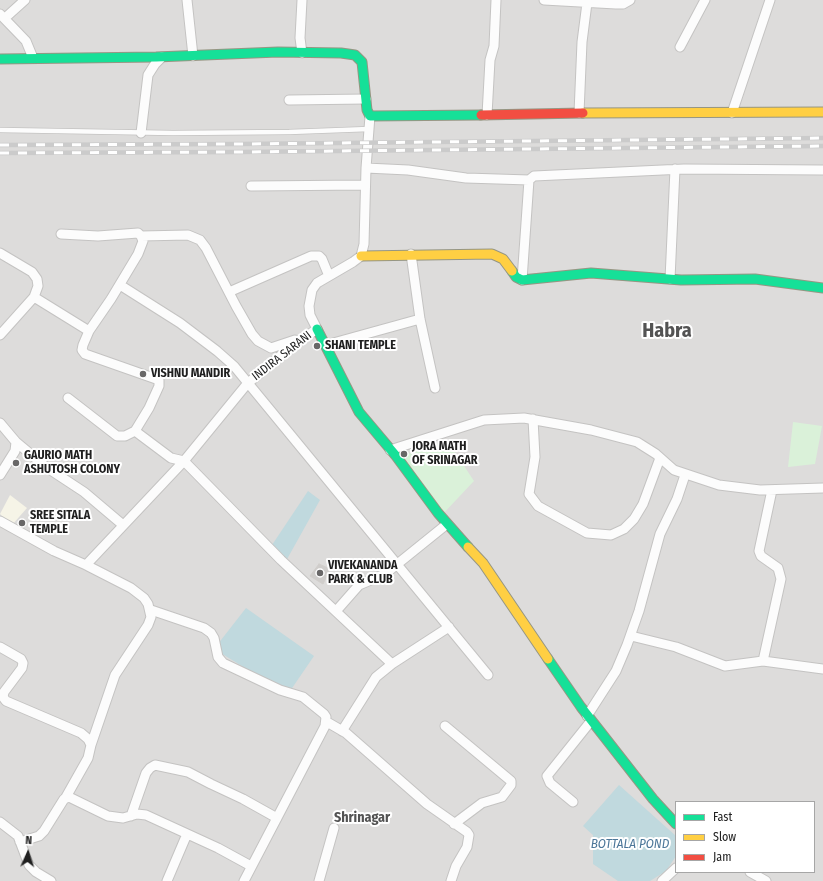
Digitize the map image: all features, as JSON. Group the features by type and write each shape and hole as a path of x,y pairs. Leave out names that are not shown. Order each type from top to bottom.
{"street":[{"path":"25,0 2,16 26,41 33,58"},
{"path":"187,0 193,56"},
{"path":"302,0 300,27 302,53"},
{"path":"486,115 490,60 494,46 496,0"},
{"path":"544,0 623,4 630,0"},
{"path":"680,47 705,0"},
{"path":"732,113 770,0"},
{"path":"579,113 582,42 587,3"},
{"path":"0,59 162,57 302,53 341,53 359,58 364,68 366,110 370,116 365,185 364,244 361,256 410,254 492,254 503,259 516,277 522,280 591,273 670,279 755,279 823,288"},
{"path":"141,133 148,75 155,64 162,57"},
{"path":"289,100 366,99"},
{"path":"370,116 823,112"},
{"path":"366,168 408,170 466,178 529,180 534,176 540,175 675,169 823,170"},
{"path":"670,279 675,169"},
{"path":"522,280 529,180"},
{"path":"251,186 365,185"},
{"path":"61,234 98,236 138,234 141,236 181,235 200,240 206,248 228,292 252,334 258,341 271,348 309,334"},
{"path":"68,398 117,436 125,436 135,431 152,403 159,386 159,380 86,354 82,350 89,331 120,285 141,249 143,241 141,236"},
{"path":"0,253 32,272 37,279 38,286 34,297 0,335"},
{"path":"410,254 420,319 435,388"},
{"path":"228,292 311,256 318,256 322,259 329,276"},
{"name":"INDIRA SARANI","path":"86,565 184,461 247,384 290,347 317,329 310,315 309,306 312,290 317,283 354,262 361,256"},
{"path":"120,285 180,323 217,350 234,366 247,384 289,432 488,675"},
{"path":"34,297 89,331"},
{"path":"326,345 420,319"},
{"path":"317,329 359,412 447,524 483,562 589,718 653,798 675,823"},
{"path":"390,450 484,420 524,418 625,438 646,447 674,470 719,485 772,490 823,488"},
{"path":"533,419 535,457 529,494 538,506 587,533 611,535 624,529 634,520 643,504 660,458"},
{"path":"0,423 16,442 46,467 84,492 123,525"},
{"path":"135,431 171,458 184,461 281,560 337,610 392,664"},
{"path":"2,469 16,449 16,442"},
{"path":"573,802 550,783 547,776 589,718 616,670 631,636 660,534 677,499 685,474"},
{"path":"763,661 781,579 778,568 761,556 759,551 772,490"},
{"path":"0,521 54,551 86,565 131,588 144,598 151,610 151,617 148,625 115,675 88,758 66,797 39,836 20,842"},
{"path":"337,610 359,585 376,579 447,524"},
{"path":"151,610 204,628 214,638 218,657 223,663 280,690 302,697 324,714 327,722 342,731 407,788 454,824 467,832 469,835 469,840 456,866 451,881"},
{"path":"342,731 370,683 392,664 449,627"},
{"path":"631,636 676,647 725,666 763,661 823,669"},
{"path":"0,648 21,659 23,663 22,668 4,692 4,697 6,700 81,733 88,738 91,745"},
{"path":"244,881 327,722"},
{"path":"445,726 511,781 511,785 502,797 482,803 454,824"},
{"path":"131,816 146,773 155,765 188,772 243,799 277,818"},
{"path":"66,797 75,799 108,816 123,818 137,814 146,815 251,866"},
{"path":"0,822 18,836 25,857 36,872 52,881"},
{"path":"319,881 334,828"},
{"path":"167,881 187,834"},
{"path":"662,881 675,869"},
{"path":"752,873 766,881"}],"lane":[{"path":"0,130 141,133 369,130"}],"shaded area":[{"name":"Habra","path":"0,0 823,0 823,881 0,881"},
{"path":"10,495 27,508 12,525 0,514"}],"green space":[{"path":"793,422 822,426 815,464 788,467"},
{"path":"447,440 474,481 442,515 403,456"}],"water":[{"path":"308,491 320,500 286,561 272,545"},
{"path":"246,608 314,656 288,694 214,649"},
{"name":"BOTTALA POND","path":"619,785 675,835 675,858 666,871 650,881 618,881 593,864 593,835 583,826"}],"building":[{"name":"VIVEKANANDA PARK & CLUB","path":"319,564 330,569 323,584 310,576"}],"railway":[{"path":"0,145 823,138"},
{"path":"0,153 823,146"}],"traffic: fast":[{"path":"0,59 156,57 278,52 341,53 355,55 362,62 367,110 370,116 481,115"},
{"path":"512,271 516,277 522,280 591,273 681,280 755,279 823,288"},
{"path":"317,329 359,412 396,456 438,513 468,547"},
{"path":"548,659 581,707 653,799 675,823"}],"traffic: slow":[{"path":"583,113 823,112"},
{"path":"361,256 492,254 503,259 512,271"},
{"path":"468,547 483,563 548,659"}],"traffic: jam":[{"path":"481,115 583,113"}],"place":[{"name":"SHANI TEMPLE","path":"317,346"},
{"name":"VISHNU MANDIR","path":"143,374"},
{"name":"JORA MATH OF SRINAGAR","path":"404,454"},
{"name":"GAURIO MATH ASHUTOSH COLONY","path":"16,463"},
{"name":"SREE SITALA TEMPLE","path":"22,523"},
{"name":"VIVEKANANDA PARK & CLUB","path":"320,573"}],"district":[{"name":"Habra","path":"667,331"},
{"name":"Shrinagar","path":"362,818"}]}
